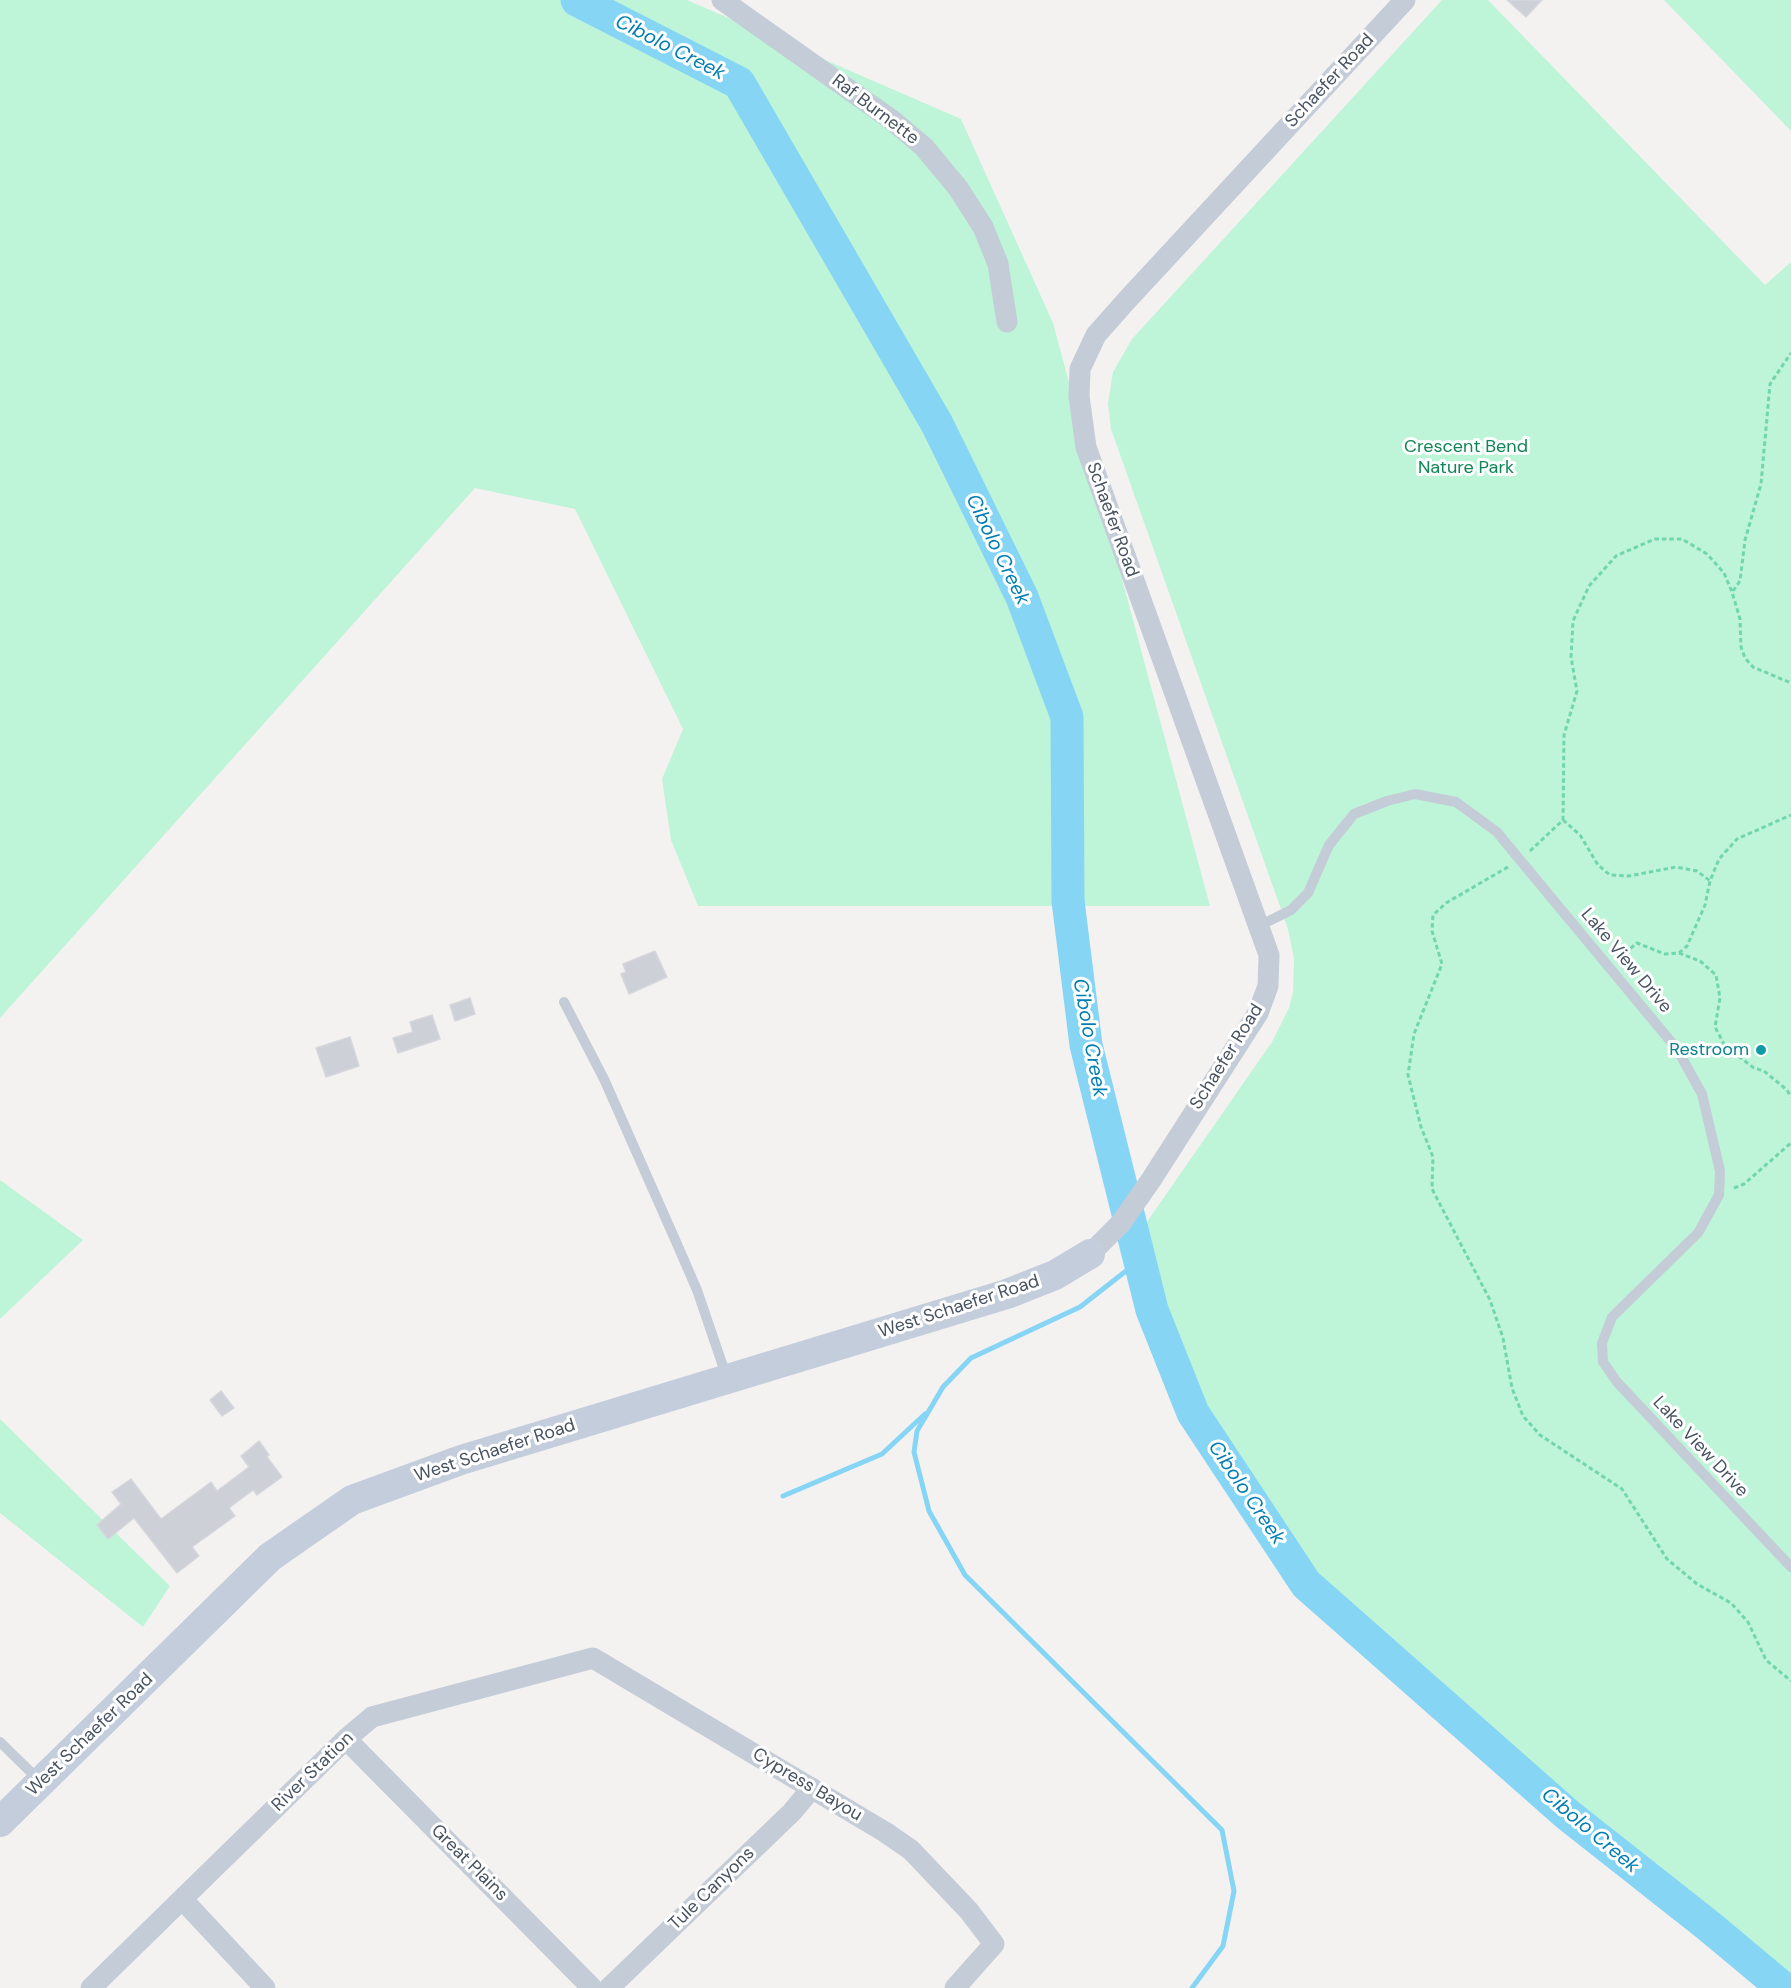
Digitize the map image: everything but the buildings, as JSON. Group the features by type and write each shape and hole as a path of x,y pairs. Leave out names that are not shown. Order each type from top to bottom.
{"street":[{"name":"Raf Burnette","path":"722,0 892,120 924,147 958,188 983,227 998,264 1007,322"},
{"name":"Schaefer Road","path":"1090,1254 1121,1222 1258,1012 1268,986 1269,955 1257,927 1086,447 1079,396 1080,369 1096,336 1127,300 1405,0"},
{"name":"West Schaefer Road","path":"0,1822 270,1557 352,1500 461,1460 1040,1283 1071,1268 1090,1254"},
{"name":"River Station","path":"91,1988 346,1739 372,1717 593,1658"},
{"name":"Cypress Bayou","path":"593,1658 885,1832 911,1850 969,1911 994,1944 955,1988"},
{"name":"Great Plains","path":"346,1739 592,1988"},
{"name":"Tule Canyons","path":"609,1988 792,1812 812,1788"},
{"path":"183,1900 265,1988"}],"lane":[{"name":"Lake View Drive","path":"1257,927 1291,910 1308,893 1329,845 1354,814 1387,801 1415,794 1456,802 1497,832 1677,1049 1702,1094 1720,1171 1719,1195 1698,1233 1612,1317 1602,1343 1603,1362 1617,1382 1791,1567"},
{"path":"564,1002 604,1079 697,1290 727,1378"},
{"path":"0,1742 41,1782"}],"path":[{"path":"1732,592 1740,581 1745,540 1761,484 1770,384 1791,353"},
{"path":"1791,683 1753,667 1745,658 1741,647 1740,619 1732,592 1724,573 1707,554 1682,539 1654,539 1616,556 1589,586 1573,621 1571,657 1577,691 1564,735 1563,820 1520,860 1446,903 1433,915 1432,931 1442,964 1413,1035 1408,1075 1421,1128 1433,1157 1432,1189 1490,1300 1503,1338 1512,1388 1523,1416 1540,1435 1622,1489 1667,1559 1697,1584 1731,1603 1748,1622 1766,1660 1791,1681"},
{"path":"1679,953 1687,946 1706,905 1710,881 1719,859 1737,839 1791,815"},
{"path":"1563,820 1580,836 1598,865 1610,875 1629,876 1676,867 1697,871 1710,881"},
{"path":"1608,967 1637,943 1665,954 1679,953 1700,961 1716,975 1720,998 1715,1027 1725,1046 1754,1068 1764,1071 1787,1090 1791,1097"},
{"path":"1719,1195 1744,1184 1791,1143"}],"green space":[{"path":"0,0 687,0 961,119 1053,323 1210,906 698,906 671,840 662,779 683,729 575,509 475,488 0,1018"},
{"name":"Crescent Bend Nature Park","path":"1442,0 1488,0 1765,285 1791,262 1791,1988 1781,1988 1568,1815 1306,1584 1193,1413 1152,1310 1135,1239 1272,1042 1289,1008 1293,992 1294,959 1288,929 1111,429 1108,403 1113,372 1132,339"},
{"path":"1664,0 1791,0 1791,131"},
{"path":"0,1180 83,1240 0,1319"},
{"path":"0,1419 170,1586 143,1627 0,1513"}],"waterway":[{"name":"Cibolo Creek","path":"577,0 739,83 937,424 1022,597 1067,717 1068,901 1086,1045 1152,1310 1193,1413 1306,1584 1568,1815 1783,1988"},
{"path":"1140,1260 1080,1307 971,1358 943,1387 917,1431 914,1452 929,1511 965,1575 1222,1830 1234,1891 1223,1946 1192,1988"},
{"path":"783,1496 882,1454 925,1414"}],"place":[{"name":"Restroom","path":"1761,1050"}]}
